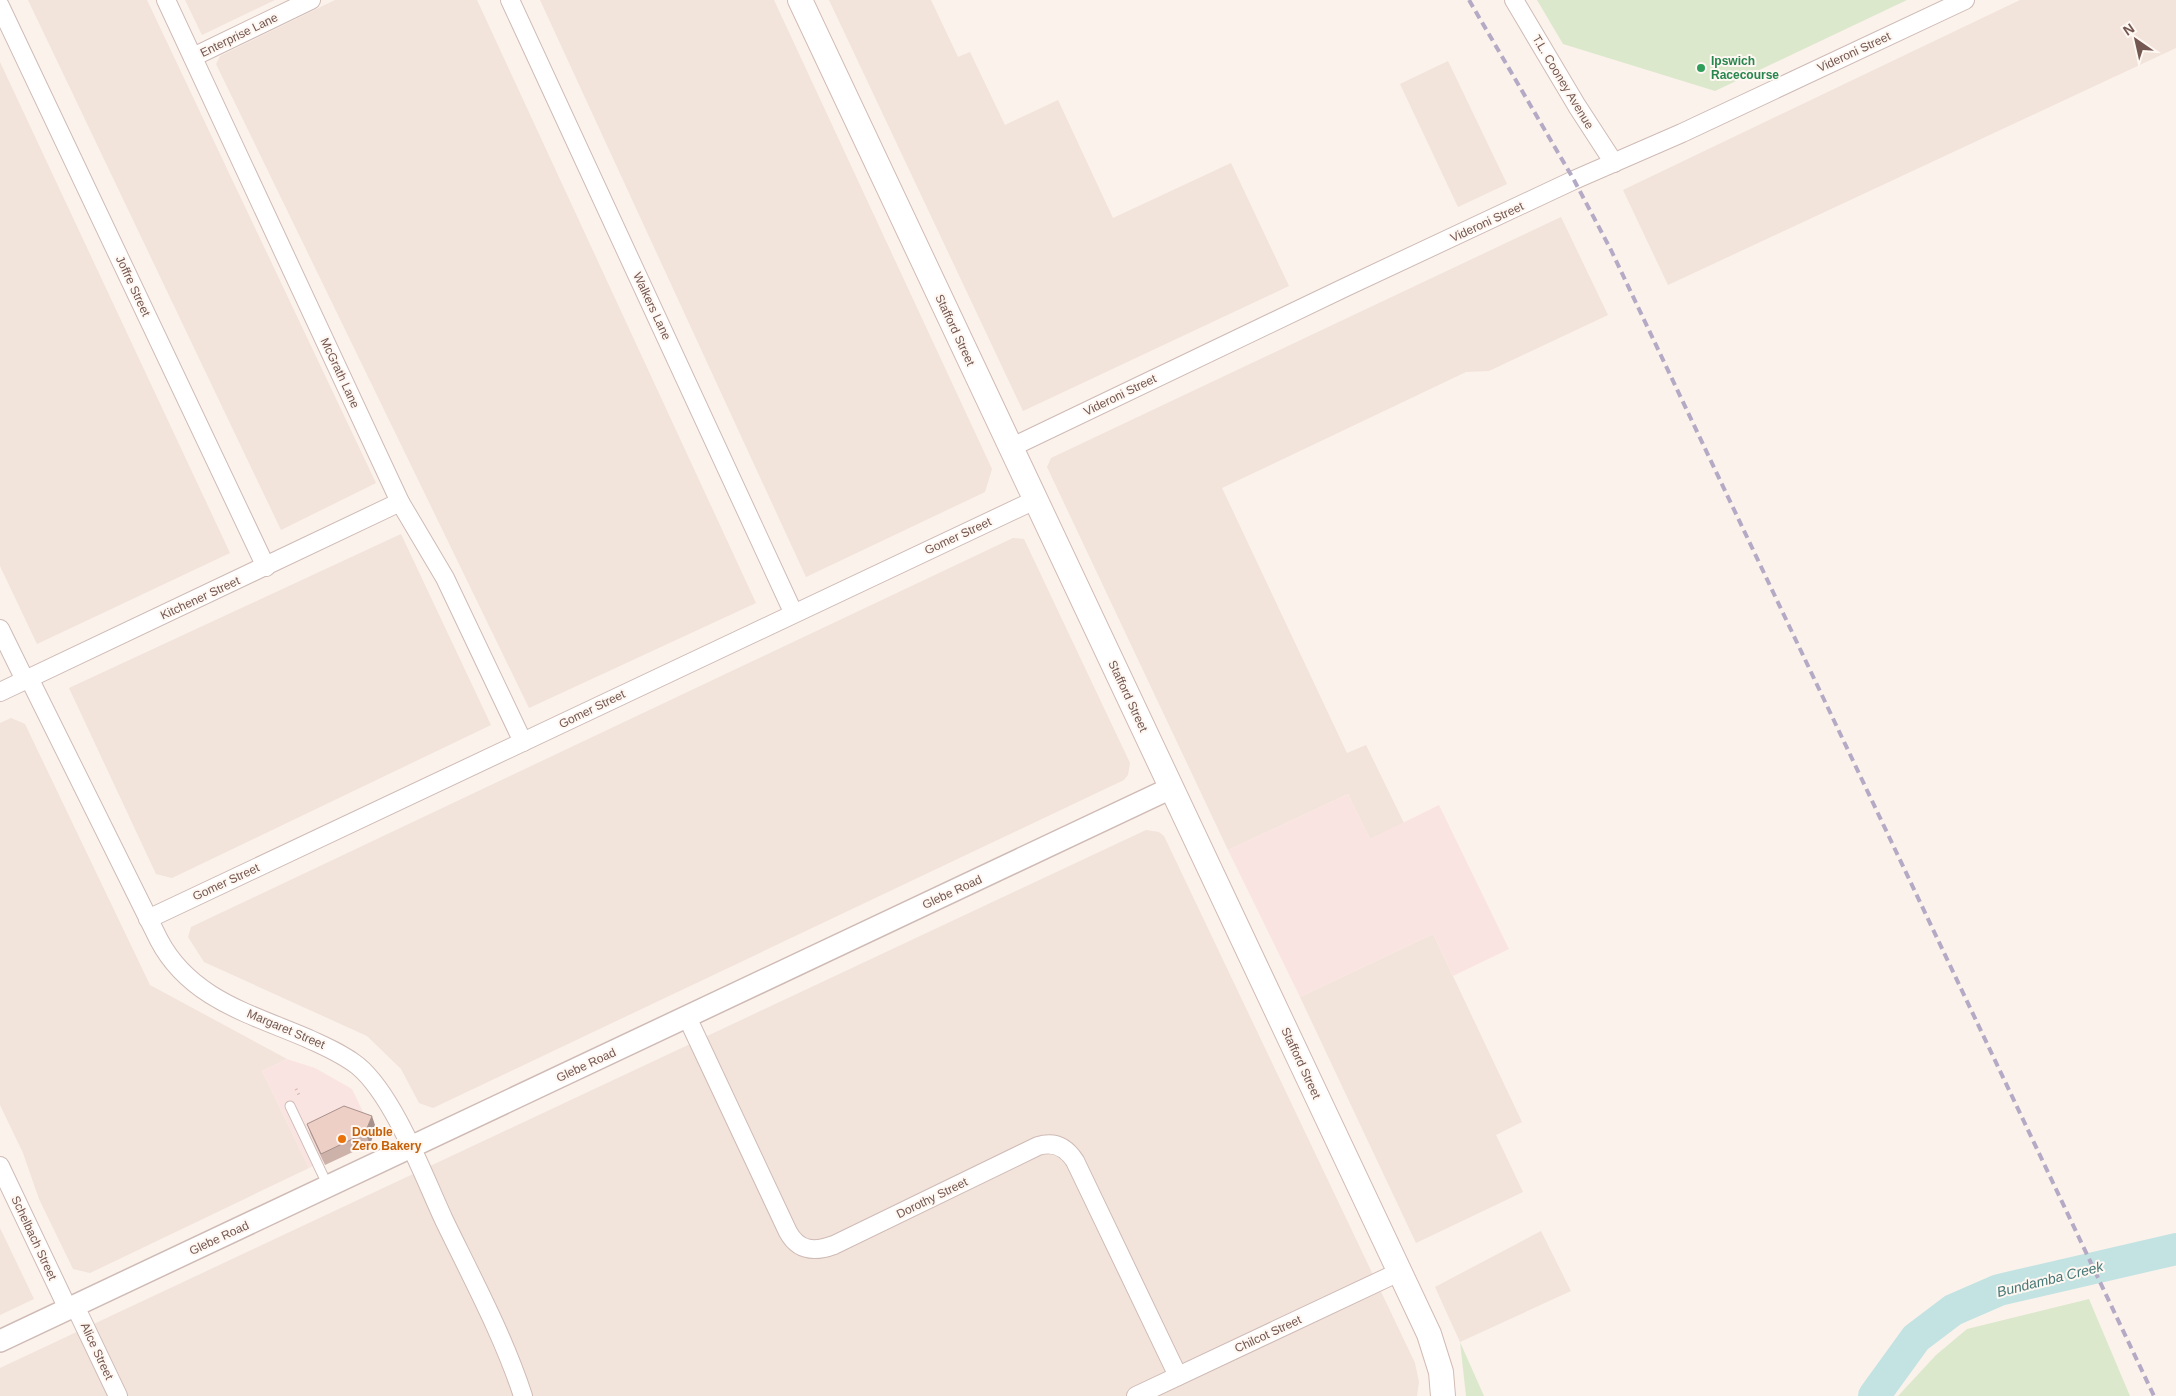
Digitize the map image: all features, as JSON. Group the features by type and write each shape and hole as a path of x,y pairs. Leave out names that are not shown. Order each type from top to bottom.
{"main road":[{"name":"Stafford Street","path":"800,0 1434,1344 1441,1372 1443,1396"}],"street":[{"name":"McGrath Lane","path":"166,0 400,502 445,578 523,742"},
{"name":"Enterprise Lane","path":"194,57 311,0"},
{"name":"Walkers Lane","path":"510,0 794,612"},
{"name":"T.L. Cooney Avenue","path":"1514,0 1577,106 1614,163"},
{"name":"Videroni Street","path":"1010,448 1337,291 1682,133 1965,0"},
{"name":"Joffre Street","path":"0,6 266,567"},
{"name":"Gomer Street","path":"148,919 794,612 1035,500"},
{"name":"Kitchener Street","path":"0,692 400,502"},
{"name":"Margaret Street","path":"0,629 168,958 195,986 218,1000 335,1051 360,1067 380,1090 410,1148 505,1349 523,1396"},
{"name":"Glebe Road","path":"0,1341 1171,788"},
{"name":"Dorothy Street","path":"687,1017 788,1232 798,1245 816,1251 834,1245 1038,1146 1055,1145 1065,1149 1075,1161 1178,1376"},
{"name":"Schelbach Street","path":"0,1166 72,1308"},
{"name":"Chilcot Street","path":"1136,1396 1399,1272"},
{"name":"Alice Street","path":"72,1308 118,1396"}],"lane":[{"path":"290,1106 328,1186"}],"shaded area":[{"path":"28,0 147,0 376,483 281,530"},
{"path":"185,0 275,0 202,35"},
{"path":"335,0 477,0 756,603 529,708 216,64 220,56"},
{"path":"540,0 774,0 992,469 985,492 806,577"},
{"path":"829,0 931,0 958,57 970,52 1005,125 1058,100 1113,218 1231,163 1289,286 1023,411"},
{"path":"2020,0 2176,0 2176,48 1668,285 1623,190"},
{"path":"1448,61 1507,184 1458,207 1400,84"},
{"path":"0,62 230,553 37,644 0,566"},
{"path":"1561,217 1608,315 1489,371 1466,372 1222,488 1347,753 1366,745 1404,823 1370,839 1348,794 1228,850 1047,467 1051,458"},
{"path":"401,534 491,725 172,878 156,874 69,688"},
{"path":"1013,538 1024,539 1130,763 1128,775 1124,780 433,1108 419,1103 401,1069 367,1036 204,962 188,937 191,927"},
{"path":"11,718 25,724 150,985 287,1059 262,1071 309,1168 90,1273 73,1269 39,1199 23,1153 0,1105 0,723"},
{"path":"1348,794 1370,839 1439,805 1509,949 1453,976 1433,934 1300,997 1228,850"},
{"path":"1146,830 1159,832 1164,836 1415,1363 1419,1382 1417,1396 0,1396 0,1368"},
{"path":"1433,934 1522,1122 1496,1135 1523,1192 1416,1243 1300,997"},
{"path":"287,1059 315,1068 352,1089 375,1137 309,1168 262,1071"},
{"path":"0,1228 34,1299 0,1315"},
{"path":"1541,1231 1571,1291 1460,1342 1435,1287"}],"green space":[{"name":"Ipswich Racecourse","path":"1537,0 1907,0 1715,91 1563,44"},
{"path":"2089,1299 2130,1396 1898,1396 1936,1355 1967,1329"},
{"path":"1460,1342 1484,1396 1466,1396"}],"building":[{"path":"344,1106 372,1116 365,1133 321,1154 307,1124"}],"waterway":[{"name":"Bundamba Creek","path":"1874,1396 1916,1338 1953,1310 1999,1290 2176,1249"}],"railway":[{"path":"1469,0 1574,180 1611,250 2154,1396"}],"place":[{"name":"Ipswich Racecourse","path":"1701,68"},
{"name":"Double Zero Bakery","path":"342,1139"}]}
